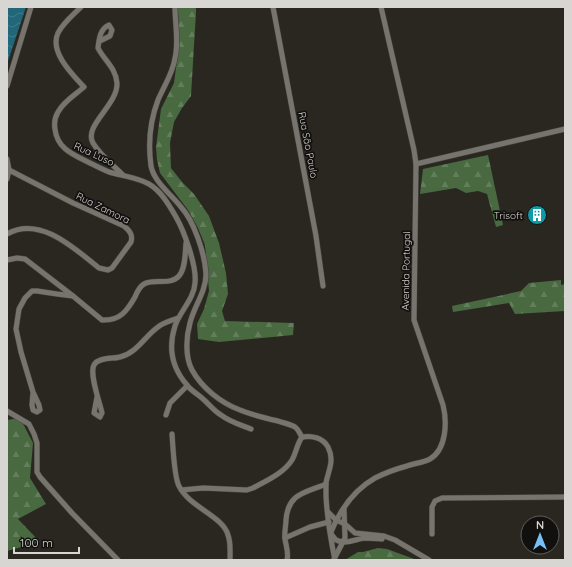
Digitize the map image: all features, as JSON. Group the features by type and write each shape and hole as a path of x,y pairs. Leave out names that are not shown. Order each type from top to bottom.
{"street":[{"path":"7,86 32,7"},
{"name":"Rua Luso","path":"81,7 59,32 56,45 66,67 84,87 68,100 57,113 55,118 55,134 57,140 62,146 73,155 109,172 124,175"},
{"path":"175,7 177,36 175,59 153,116 150,151 151,165 156,179 182,208 191,221 197,236 205,269 205,281 190,323 187,357 200,382 218,399 241,411 295,427 302,437"},
{"name":"Rua São Paulo","path":"273,7 316,236 323,286"},
{"name":"Avenida Portugal","path":"331,532 344,507 356,492 375,478 406,466 430,459 436,453 443,440 445,427 445,414 414,320 416,164 382,7"},
{"path":"100,41 98,48 115,73 117,88 112,103 93,128 92,140 98,150 124,175 146,182 154,188 183,230 194,266 196,282 191,296 178,318 172,337 172,353 176,369 188,386 220,415 228,420 251,429"},
{"path":"416,164 565,129"},
{"path":"7,160 9,170 7,179"},
{"name":"Rua Zamora","path":"7,234 22,229 47,232 66,242 99,268 105,270 112,268 131,242 132,238 130,232 124,226 73,203 9,170"},
{"path":"7,260 18,258 25,259 102,320 114,320 118,318 132,303 139,289 143,285 148,282 169,281 179,276 183,267 186,242"},
{"path":"33,392 17,339 16,329 20,309 25,298 37,290 73,296"},
{"path":"97,397 93,367 96,363 101,360 118,358 129,354 157,327 178,318"},
{"path":"166,415 170,403 188,386"},
{"path":"7,411 29,424 34,434 37,443 38,474 72,513 118,560"},
{"path":"172,434 178,483 190,501 220,522 226,529 230,541 230,560"},
{"path":"182,490 203,488 247,490 253,488 286,467 292,460 298,443 302,437 314,437 324,442 328,446 331,469 326,484 329,522 335,559"},
{"path":"287,560 288,556 285,538 289,504 302,493 326,484"},
{"path":"432,534 432,506 435,501 442,498 565,498"},
{"path":"335,559 346,538 344,507"},
{"path":"328,511 336,520 345,524 355,533 384,536 395,540 429,560"},
{"path":"285,538 310,527 329,522"},
{"path":"331,532 336,540 343,542 355,542 364,538 395,540"}],"green space":[{"path":"178,7 196,7 196,12 191,96 174,122 170,143 171,168 194,194 209,216 219,243 226,273 228,294 222,311 225,321 294,323 293,335 219,342 198,339 197,324 204,309 209,291 205,245 188,210 160,173 156,147 161,109 174,83 179,45"},
{"path":"488,155 503,225 496,227 487,194 478,191 466,193 456,188 420,194 423,169"},
{"path":"561,280 561,285 565,284 565,311 515,314 509,303 453,312 452,306 521,291 529,283"},
{"path":"20,418 33,443 30,478 46,504 18,519 40,542 7,551 7,420"},
{"path":"378,548 387,549 417,560 345,560 358,552"}],"water":[{"path":"7,7 26,7 7,64"}],"place":[{"name":"Trisoft","path":"537,215"}]}
